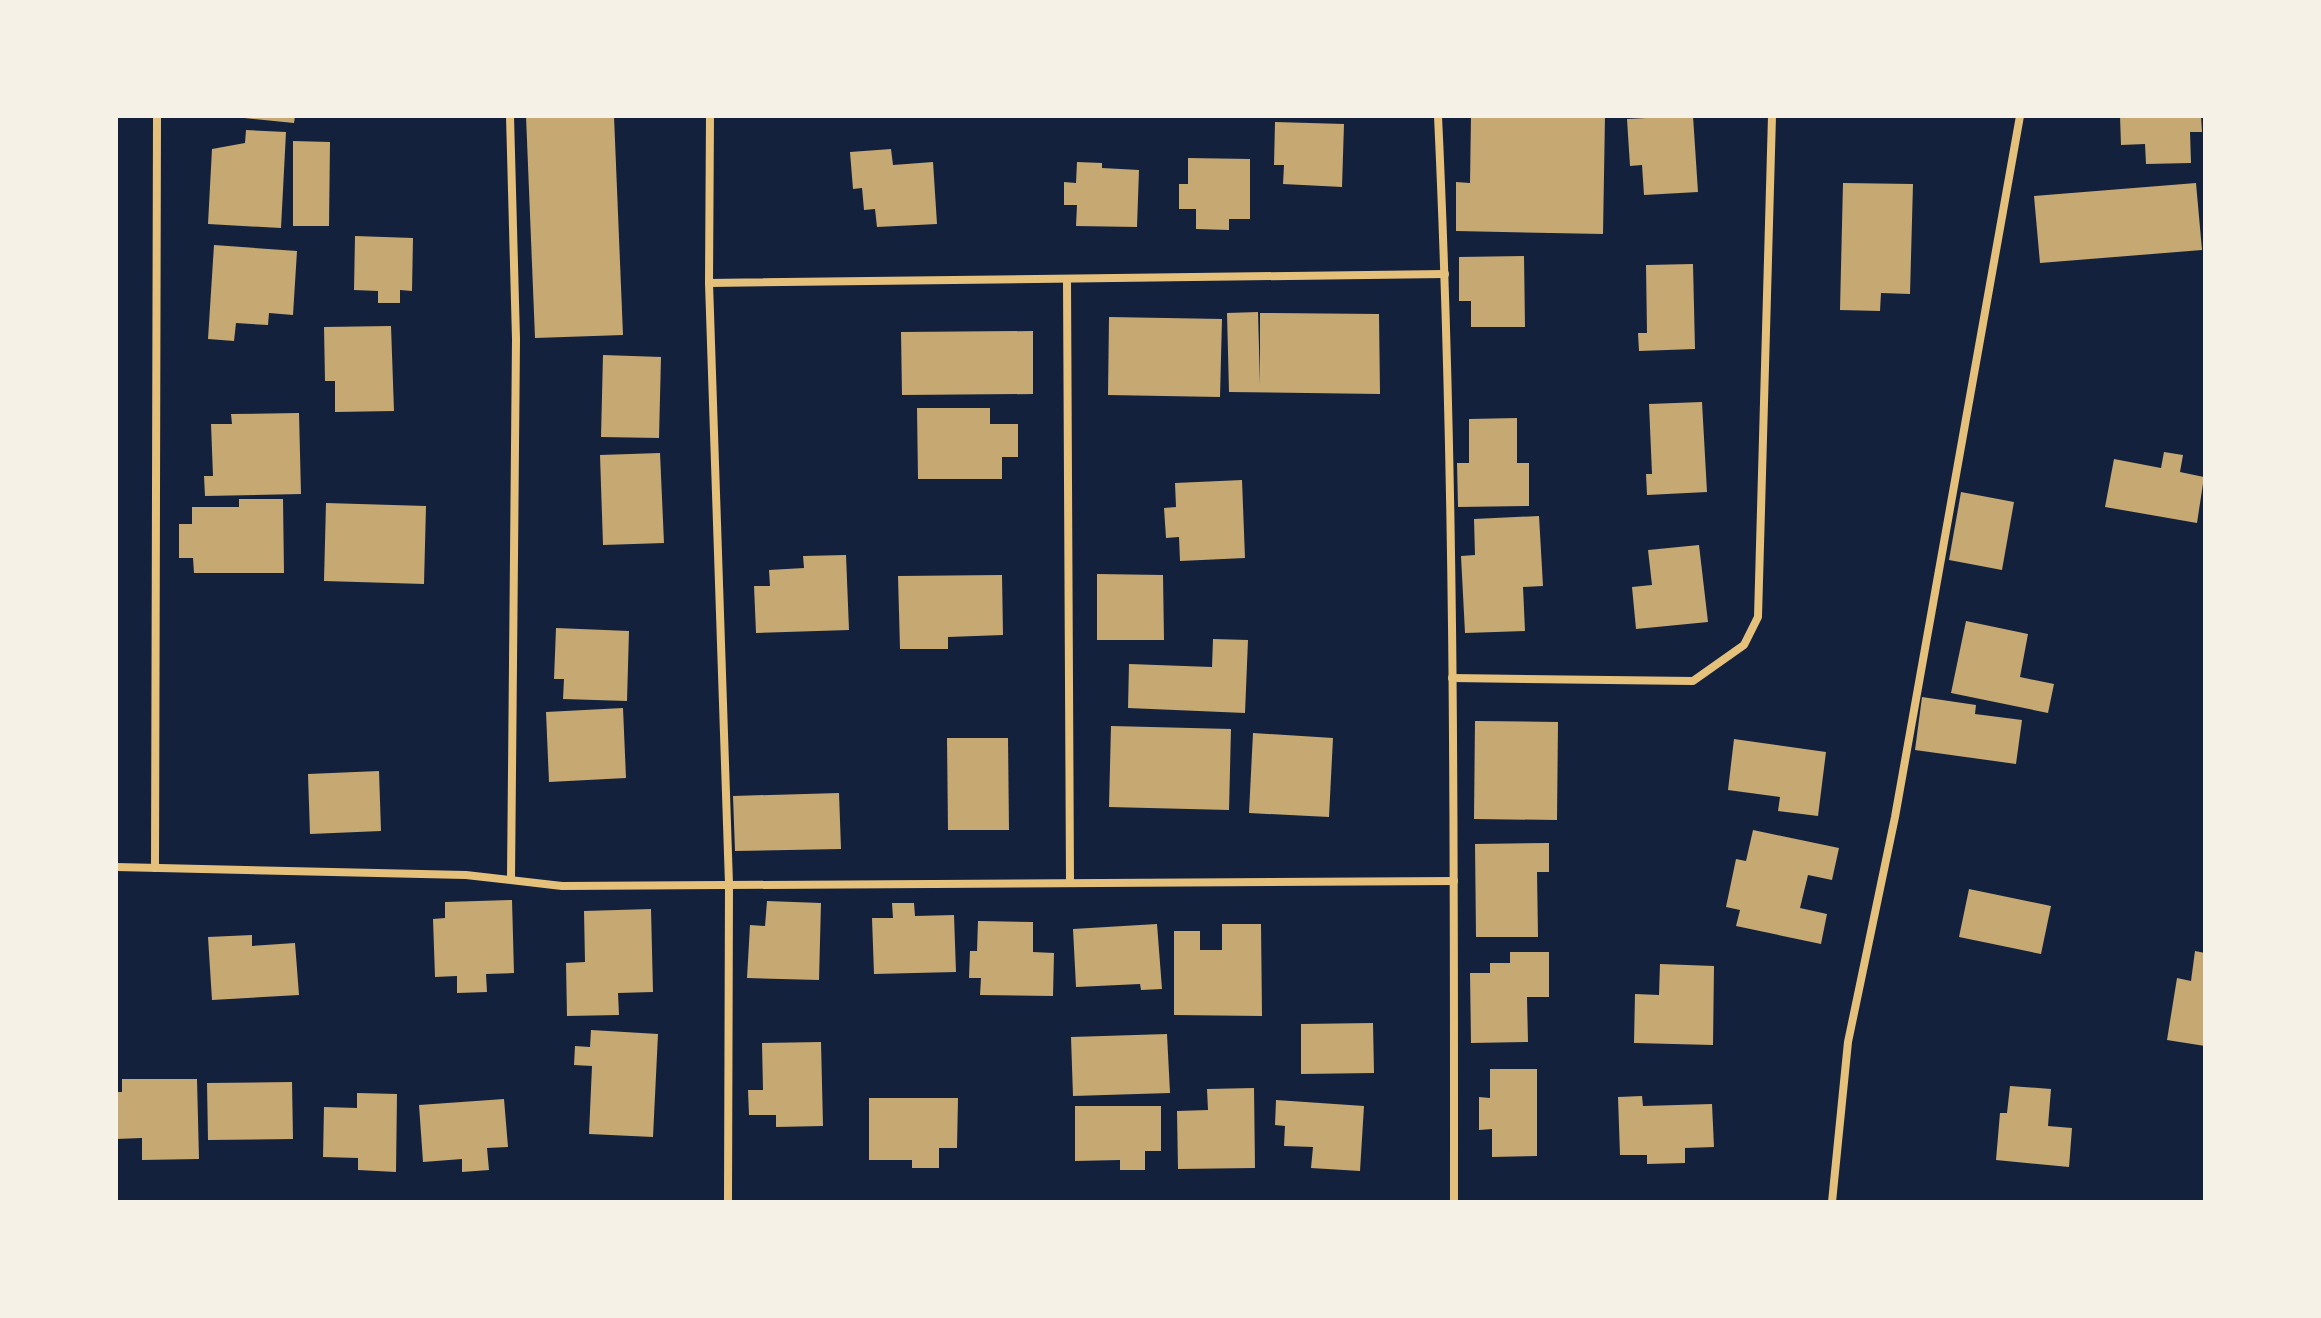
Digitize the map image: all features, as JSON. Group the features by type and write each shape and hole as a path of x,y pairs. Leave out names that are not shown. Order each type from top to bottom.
{"street":[{"path":"155,868 157,116"},
{"path":"510,116 516,339 511,879"},
{"path":"710,116 709,283 729,884 728,1202"},
{"path":"1438,116 1445,274 1452,678 1454,1202"},
{"path":"1452,678 1693,681 1744,645 1758,617 1772,116"},
{"path":"1832,1202 1848,1042 1895,817 2020,116"},
{"path":"709,283 1445,274"},
{"path":"1067,280 1070,882"},
{"path":"116,867 511,879 562,886 708,888 729,884 1454,881"}],"building":[{"path":"225,116 295,116 294,123"},
{"path":"526,116 614,116 623,335 535,338"},
{"path":"1471,116 1605,116 1603,234 1456,231 1456,182 1470,183"},
{"path":"1693,116 1698,192 1644,195 1642,165 1630,166 1627,119"},
{"path":"2120,116 2201,116 2202,132 2190,132 2191,163 2146,164 2145,144 2121,145"},
{"path":"1275,122 1344,124 1342,187 1283,184 1284,165 1274,165"},
{"path":"246,130 286,132 281,228 208,224 212,149 245,143"},
{"path":"293,141 330,142 329,226 293,226"},
{"path":"891,149 893,165 933,162 937,224 877,227 875,209 864,210 862,188 853,189 850,152"},
{"path":"1188,158 1250,159 1250,219 1229,219 1229,230 1196,229 1196,209 1179,209 1179,184 1188,184"},
{"path":"1077,162 1102,163 1102,168 1139,170 1137,227 1076,226 1077,205 1064,205 1064,182 1076,183"},
{"path":"1843,183 1913,184 1910,294 1881,293 1880,311 1840,310"},
{"path":"2196,183 2202,250 2040,263 2034,196"},
{"path":"355,236 413,238 412,291 400,290 400,303 378,303 378,291 354,290"},
{"path":"214,245 297,251 293,315 269,313 268,325 236,323 234,341 208,339"},
{"path":"1524,256 1525,327 1471,327 1471,301 1459,301 1459,257"},
{"path":"1693,264 1695,349 1639,351 1638,333 1647,333 1646,265"},
{"path":"1258,312 1260,384 1260,313 1379,314 1380,394 1229,392 1227,313"},
{"path":"1109,317 1222,319 1220,397 1108,395"},
{"path":"391,326 394,411 335,412 335,381 325,381 324,327"},
{"path":"1033,331 1033,394 902,395 901,332"},
{"path":"603,355 661,357 659,438 601,437"},
{"path":"1702,402 1707,492 1647,495 1646,474 1652,474 1649,404"},
{"path":"917,408 990,408 990,424 1018,424 1018,457 1002,457 1002,479 918,479"},
{"path":"299,413 301,494 205,496 204,476 213,476 211,424 232,424 231,414"},
{"path":"1517,418 1517,463 1529,463 1529,506 1458,507 1457,463 1469,463 1469,419"},
{"path":"2164,452 2183,455 2180,472 2204,477 2197,523 2105,507 2114,459 2161,468"},
{"path":"660,453 664,543 603,545 600,455"},
{"path":"1242,480 1245,558 1180,561 1179,537 1166,538 1164,508 1176,507 1175,483"},
{"path":"1961,492 2014,502 2002,570 1949,560"},
{"path":"239,499 283,499 284,573 194,573 193,558 179,558 179,524 192,524 192,507 239,507"},
{"path":"326,503 426,506 424,584 324,581"},
{"path":"1539,516 1543,586 1523,587 1525,631 1465,633 1461,556 1475,555 1474,519"},
{"path":"1699,545 1708,622 1636,629 1632,587 1652,585 1648,550"},
{"path":"846,555 849,630 756,633 754,586 770,586 769,570 804,568 803,556"},
{"path":"1097,574 1163,575 1164,640 1097,640"},
{"path":"1002,575 1003,635 948,637 948,649 900,649 898,576"},
{"path":"1966,621 2028,634 2020,677 2054,684 2048,713 1951,693"},
{"path":"556,628 629,631 627,701 563,699 564,679 554,679"},
{"path":"1213,639 1248,640 1245,713 1128,708 1129,664 1212,667"},
{"path":"1922,697 1976,705 1975,714 2022,720 2016,764 1915,750"},
{"path":"623,708 626,778 549,782 546,712"},
{"path":"1475,721 1558,722 1557,820 1474,819"},
{"path":"1111,726 1231,729 1229,810 1109,807"},
{"path":"1253,733 1333,738 1329,817 1249,813"},
{"path":"947,738 1008,738 1009,830 948,830"},
{"path":"1734,739 1826,752 1818,816 1778,811 1780,797 1728,790"},
{"path":"379,771 381,831 310,834 308,774"},
{"path":"839,793 841,849 735,851 733,796"},
{"path":"1753,830 1839,848 1832,880 1808,875 1800,908 1827,914 1821,944 1736,926 1740,910 1726,907 1736,859 1746,861"},
{"path":"1549,843 1549,872 1537,872 1538,937 1476,937 1475,844"},
{"path":"1969,889 2051,906 2041,954 1959,937"},
{"path":"512,900 514,973 486,974 487,992 457,993 457,976 435,977 433,919 445,918 445,902"},
{"path":"767,901 821,903 819,980 747,978 750,925 765,926"},
{"path":"892,903 914,903 915,916 954,915 956,972 874,974 872,918 893,918"},
{"path":"651,909 653,992 618,993 619,1015 567,1016 566,963 585,962 584,911"},
{"path":"978,921 1033,922 1033,952 1054,953 1053,996 980,995 981,978 969,978 970,951 977,951"},
{"path":"1157,924 1162,989 1141,990 1140,984 1076,987 1073,929"},
{"path":"1222,924 1261,924 1262,1016 1174,1015 1174,931 1200,931 1200,950 1222,950"},
{"path":"252,935 252,946 295,943 299,995 212,1000 208,937"},
{"path":"2195,951 2205,953 2205,1046 2167,1040 2177,978 2191,981"},
{"path":"1510,952 1549,952 1549,997 1527,997 1528,1042 1471,1043 1470,973 1490,973 1490,963 1510,963"},
{"path":"1660,964 1714,966 1713,1045 1634,1043 1635,994 1659,995"},
{"path":"1373,1023 1374,1073 1301,1074 1301,1024"},
{"path":"591,1030 658,1034 653,1137 589,1134 592,1066 574,1065 575,1046 590,1047"},
{"path":"1167,1034 1170,1093 1073,1096 1071,1037"},
{"path":"821,1042 823,1126 776,1127 776,1115 749,1115 748,1090 763,1090 762,1043"},
{"path":"1490,1069 1537,1069 1537,1156 1492,1157 1492,1129 1479,1130 1479,1097 1490,1098"},
{"path":"122,1079 197,1079 199,1159 142,1160 142,1138 116,1139 116,1092 122,1092"},
{"path":"292,1082 293,1139 208,1140 207,1083"},
{"path":"2010,1086 2051,1089 2048,1126 2072,1128 2069,1167 1996,1160 2000,1113 2007,1113"},
{"path":"1254,1088 1255,1168 1178,1169 1177,1111 1208,1110 1207,1089"},
{"path":"357,1093 397,1094 396,1172 358,1170 358,1158 323,1157 324,1107 357,1108"},
{"path":"1642,1096 1643,1106 1712,1104 1714,1147 1685,1148 1685,1163 1647,1164 1647,1155 1620,1155 1618,1097"},
{"path":"869,1098 958,1098 957,1148 939,1148 939,1168 912,1168 912,1160 869,1160"},
{"path":"504,1099 508,1147 487,1148 489,1170 462,1172 462,1159 423,1162 419,1105"},
{"path":"1276,1100 1364,1106 1360,1171 1311,1168 1313,1147 1284,1146 1285,1126 1275,1125"},
{"path":"1075,1106 1161,1106 1161,1151 1145,1151 1145,1170 1120,1170 1120,1160 1075,1161"}]}
